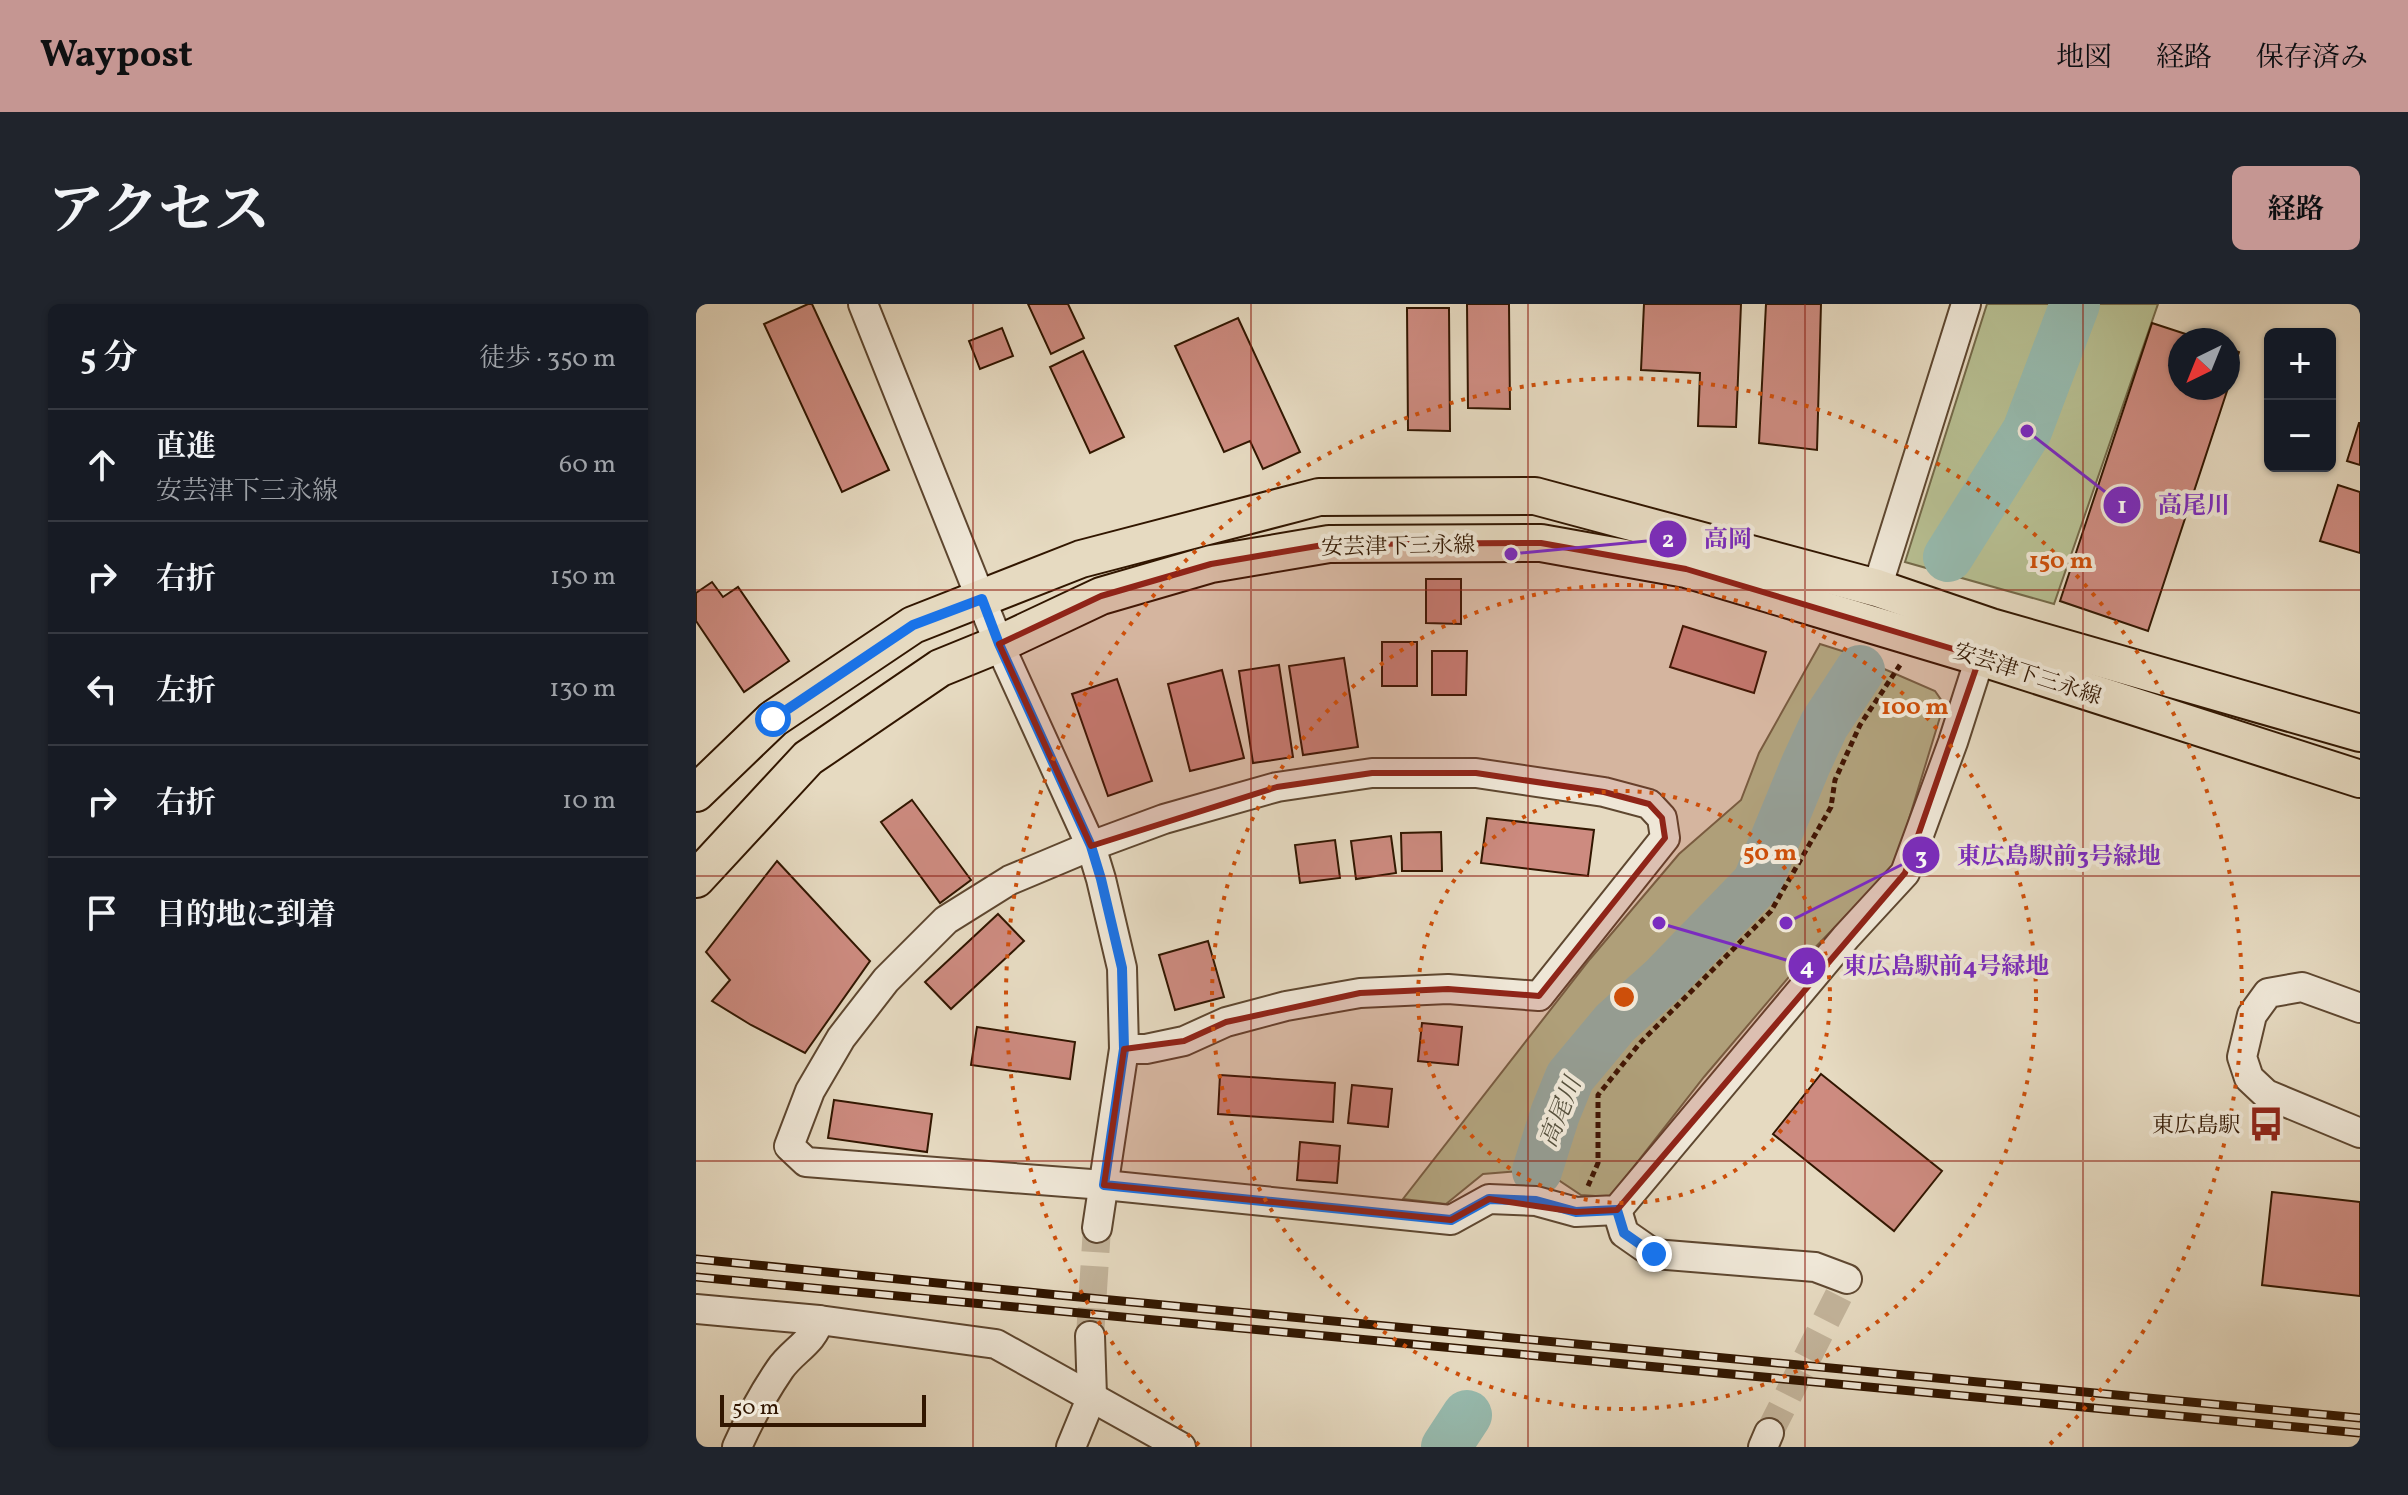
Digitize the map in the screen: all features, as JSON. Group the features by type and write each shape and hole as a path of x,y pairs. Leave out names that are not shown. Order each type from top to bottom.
{"main road":[{"name":"安芸津下三永線","path":"696,793 773,719 913,625 1081,559 1319,497 1535,496 1877,588 1986,642 2360,779"},
{"name":"安芸津下三永線","path":"696,879 808,758 940,668 1101,596 1211,564 1329,544 1541,543 1686,569 2360,733"}],"street":[{"path":"863,304 999,644 1091,846 1101,879 1122,968 1124,1049 1097,1228"},
{"path":"1877,588 1966,304"},
{"path":"1124,1049 1146,1049 1184,1041 1226,1022 1286,1006 1360,993 1448,989 1539,996 1665,838 1662,818 1649,804 1604,792 1476,773 1372,773 1277,787 1164,819 1091,846 1010,880 946,920 886,980 841,1038 810,1091 789,1146 806,1162 1104,1185 1451,1220 1489,1199 1536,1201 1576,1212 1617,1210 1846,937 1905,873 1986,642"},
{"path":"2360,1008 2302,987 2268,993 2252,1015 2242,1057 2249,1078 2266,1094 2360,1133"},
{"path":"1617,1210 1624,1233 1654,1254 1815,1267 1847,1279"},
{"path":"696,1309 819,1320 996,1344 1181,1447"},
{"path":"737,1447 753,1412 782,1365 816,1332 819,1320"},
{"path":"1071,1447 1092,1396 1090,1336"}],"path":[{"path":"1576,1212 1598,1163 1598,1095 1640,1043 1771,911 1831,807 1835,780 1860,725 1903,659"}],"highlighted area":[{"path":"1541,543 1686,569 1980,657 1905,873 1617,1210 1576,1212 1489,1199 1451,1220 1104,1185 1124,1049 1184,1041 1226,1022 1360,993 1448,989 1539,996 1665,838 1662,818 1649,804 1604,792 1476,773 1372,773 1277,787 1091,846 999,644 1101,596 1211,564 1329,544"}],"green space":[{"path":"1987,304 2158,304 2054,604 1905,562"},
{"path":"1820,644 1855,655 1811,720 1786,788 1751,862 1735,887 1638,982 1556,1072 1535,1121 1531,1170 1483,1174 1446,1204 1403,1199 1590,959 1679,854 1741,800 1759,753"},
{"path":"1875,665 1935,691 1944,704 1895,865 1805,958 1704,1077 1610,1197 1581,1195 1548,1173 1574,1097 1626,1032 1767,887 1796,827 1832,727"}],"building":[{"path":"812,304 889,470 842,492 764,324"},
{"path":"1028,304 1068,304 1084,338 1051,354"},
{"path":"1467,304 1509,304 1510,409 1468,408"},
{"path":"1644,304 1741,304 1736,427 1698,426 1700,373 1641,370"},
{"path":"1766,304 1821,304 1817,450 1759,443"},
{"path":"1407,308 1449,308 1450,431 1408,430"},
{"path":"1238,318 1300,452 1263,469 1250,441 1224,452 1175,346"},
{"path":"2152,323 2168,328 2168,400 2224,400 2148,631 2060,601"},
{"path":"1002,328 1013,356 980,369 969,341"},
{"path":"1083,351 1124,437 1090,453 1050,367"},
{"path":"2360,423 2360,465 2347,461"},
{"path":"2338,485 2360,492 2360,553 2320,541"},
{"path":"1426,579 1461,579 1461,624 1426,623"},
{"path":"712,582 723,597 738,587 789,661 744,692 696,621 696,593"},
{"path":"1683,626 1766,652 1754,693 1670,667"},
{"path":"1382,642 1417,642 1417,686 1382,686"},
{"path":"1432,651 1467,651 1466,695 1432,695"},
{"path":"1344,658 1358,747 1303,755 1289,666"},
{"path":"1279,665 1293,757 1253,763 1239,671"},
{"path":"1222,670 1244,758 1190,771 1168,684"},
{"path":"1117,679 1152,781 1108,796 1072,694"},
{"path":"912,800 971,880 940,903 881,822"},
{"path":"1487,818 1594,830 1588,876 1481,863"},
{"path":"1441,832 1442,871 1402,871 1401,833"},
{"path":"1391,836 1396,873 1356,879 1351,841"},
{"path":"1335,840 1340,878 1300,883 1295,845"},
{"path":"777,861 870,961 805,1053 712,1001 730,980 706,952"},
{"path":"998,914 1024,941 951,1009 925,982"},
{"path":"1208,941 1224,997 1175,1010 1159,955"},
{"path":"1422,1023 1462,1027 1458,1065 1418,1061"},
{"path":"977,1027 1075,1042 1070,1079 971,1065"},
{"path":"1821,1074 1942,1171 1894,1231 1773,1134"},
{"path":"1220,1075 1335,1083 1333,1122 1218,1114"},
{"path":"1352,1085 1392,1089 1388,1127 1348,1123"},
{"path":"834,1100 932,1114 927,1152 828,1138"},
{"path":"1300,1142 1340,1146 1337,1183 1297,1180"},
{"path":"2272,1192 2360,1202 2360,1296 2262,1285"}],"waterway":[{"name":"高尾川","path":"1948,557 2027,431 2075,304"},
{"name":"高尾川","path":"1537,1171 1570,1077 1615,1023 1665,978 1757,883 1824,725 1860,670"},
{"name":"高尾川","path":"1446,1447 1467,1415"}],"tunnel":[{"path":"1090,1336 1097,1228"},
{"path":"1769,1433 1847,1279"}],"railway":[{"path":"696,1259 2360,1418"},
{"path":"696,1277 2360,1433"}],"place":[{"name":"高尾川","path":"2027,431"},
{"name":"高岡","path":"1511,554"},
{"name":"東広島駅前4号緑地","path":"1659,923"},
{"name":"東広島駅前3号緑地","path":"1786,923"},
{"name":"東広島駅","path":"2266,1124"}],"route":[{"path":"773,719 913,625 982,599 999,644 1091,846 1122,968 1124,1049 1104,1185 1451,1220 1489,1199 1536,1201 1576,1212 1617,1210 1624,1233 1654,1254"}]}
